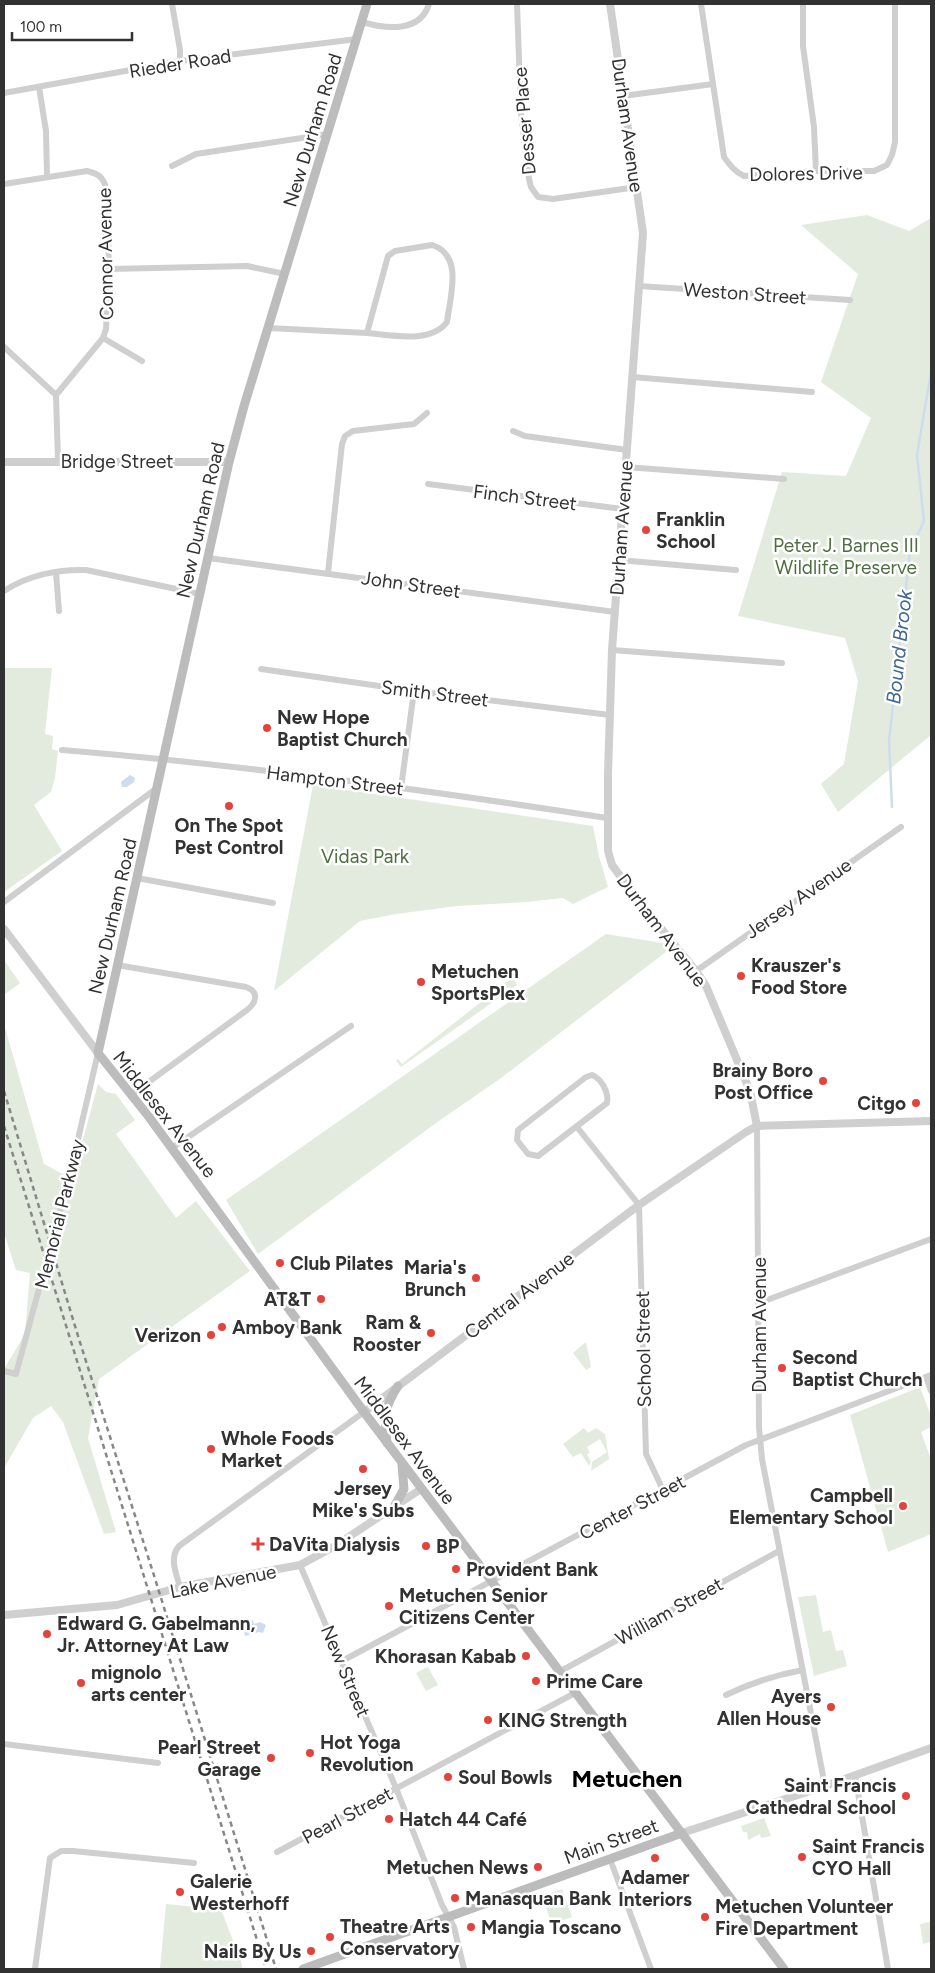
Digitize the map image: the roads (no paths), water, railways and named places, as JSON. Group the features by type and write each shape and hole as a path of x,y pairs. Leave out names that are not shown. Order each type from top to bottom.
{"main road":[{"name":"New Durham Road","path":"98,1053 229,462 367,4"},
{"name":"Middlesex Avenue","path":"98,1053 172,1148 387,1444 784,1969"},
{"path":"387,1444 386,1412 390,1398 398,1386"},
{"path":"394,1507 404,1489 402,1463"},
{"name":"Main Street","path":"303,1969 682,1833"}],"street":[{"path":"172,4 180,61"},
{"path":"362,22 378,26 407,26 417,22 423,16 429,4"},
{"name":"Desser Place","path":"517,4 521,114 529,179 535,193 542,198 552,199 637,188"},
{"name":"Durham Avenue","path":"610,4 643,233 612,650 607,818 608,851 612,865 641,904 696,970 706,986 722,1020 750,1091 757,1126 760,1439 762,1458 825,1786"},
{"name":"Dolores Drive","path":"701,4 724,157 739,174 744,176 816,171 874,171 887,165 892,155 895,120 895,4"},
{"path":"803,4 803,46 814,126 816,171"},
{"name":"Rieder Road","path":"4,93 180,61 357,39"},
{"path":"623,96 713,84"},
{"path":"4,184 47,176 46,130 39,87"},
{"path":"172,166 196,154 328,134"},
{"name":"Connor Avenue","path":"47,176 87,171 98,173 105,181 109,269 108,317 103,338 56,395"},
{"path":"268,328 412,336 428,334 445,326 448,322 453,272 447,254 440,248 432,245 395,251 388,256 367,333"},
{"path":"109,269 247,266 285,274"},
{"name":"Weston Street","path":"639,286 850,300"},
{"path":"103,338 142,361"},
{"path":"4,347 56,395 58,461"},
{"path":"632,377 812,392"},
{"path":"328,573 338,475 342,444 345,436 353,431 414,424 427,413"},
{"path":"513,431 525,436 627,450"},
{"name":"Bridge Street","path":"4,462 229,462"},
{"path":"626,466 784,479"},
{"name":"Finch Street","path":"428,484 622,509"},
{"name":"John Street","path":"208,558 615,612"},
{"path":"618,560 736,570"},
{"path":"5,587 36,576 68,569 86,570 200,594"},
{"path":"56,572 59,611"},
{"path":"612,650 782,663"},
{"name":"Smith Street","path":"261,669 414,691 610,714"},
{"path":"402,788 414,691"},
{"name":"Hampton Street","path":"62,750 164,758 402,788 607,818"},
{"path":"4,902 157,788"},
{"name":"Jersey Avenue","path":"696,970 901,827"},
{"path":"137,878 273,903"},
{"name":"Middlesex Avenue","path":"4,929 98,1053"},
{"path":"117,965 246,987 252,990 256,996 253,1005 247,1010 131,1095"},
{"path":"172,1148 351,1026"},
{"name":"Memorial Parkway","path":"4,1371 16,1374 69,1178 98,1053"},
{"path":"592,1075 597,1077 606,1091 607,1103 577,1127 538,1156 528,1154 517,1140 518,1130 586,1077 592,1075"},
{"name":"Central Avenue","path":"180,1587 173,1559 179,1546 364,1412 639,1205 746,1132 757,1126 931,1121"},
{"path":"577,1127 639,1205"},
{"name":"School Street","path":"639,1205 646,1454 662,1490"},
{"path":"759,1303 931,1239"},
{"path":"929,1376 931,1391"},
{"name":"Center Street","path":"342,1660 760,1439 929,1376"},
{"name":"Lake Avenue","path":"4,1615 109,1607 180,1587 300,1565 335,1546 421,1489"},
{"name":"William Street","path":"559,1672 779,1550"},
{"name":"New Street","path":"300,1565 396,1788 442,1905 454,1927 464,1969"},
{"path":"726,1695 764,1679 803,1670"},
{"name":"Pearl Street","path":"277,1852 575,1693"},
{"path":"4,1744 158,1763"},
{"name":"Main Street","path":"682,1833 825,1786 931,1748"},
{"path":"855,1775 888,1969"},
{"path":"35,1969 50,1858 56,1852 64,1850 194,1863"},
{"path":"610,1860 651,1969"}],"water":[{"path":"130,775 135,778 134,782 127,787 122,787 121,782"},
{"path":"253,1620 254,1624 260,1622 266,1625 263,1633 259,1632 245,1636 243,1628 246,1627 245,1622"}],"waterway":[{"name":"Bound Brook","path":"892,807 889,741 910,551 924,521 917,455 931,372"}],"railway":[{"path":"4,1091 78,1336 276,1969"},
{"path":"4,1126 266,1969"}],"place":[{"name":"Franklin School","path":"646,530"},
{"name":"New Hope Baptist Church","path":"267,728"},
{"name":"On The Spot Pest Control","path":"229,806"},
{"name":"Krauszer's Food Store","path":"741,976"},
{"name":"Metuchen SportsPlex","path":"421,982"},
{"name":"Brainy Boro Post Office","path":"823,1081"},
{"name":"Citgo","path":"916,1103"},
{"name":"Club Pilates","path":"280,1263"},
{"name":"Maria's Brunch","path":"476,1278"},
{"name":"AT&T","path":"321,1299"},
{"name":"Amboy Bank","path":"222,1327"},
{"name":"Ram & Rooster","path":"431,1333"},
{"name":"Verizon","path":"211,1335"},
{"name":"Second Baptist Church","path":"782,1368"},
{"name":"Whole Foods Market","path":"211,1449"},
{"name":"Jersey Mike's Subs","path":"363,1469"},
{"name":"Campbell Elementary School","path":"903,1506"},
{"name":"DaVita Dialysis","path":"258,1544"},
{"name":"BP","path":"426,1546"},
{"name":"Provident Bank","path":"456,1569"},
{"name":"Metuchen Senior Citizens Center","path":"389,1606"},
{"name":"Edward G. Gabelmann, Jr. Attorney At Law","path":"47,1634"},
{"name":"Khorasan Kabab","path":"526,1656"},
{"name":"Prime Care","path":"536,1681"},
{"name":"mignolo arts center","path":"81,1683"},
{"name":"Ayers Allen House","path":"831,1707"},
{"name":"KING Strength","path":"488,1720"},
{"name":"Hot Yoga Revolution","path":"310,1753"},
{"name":"Pearl Street Garage","path":"271,1758"},
{"name":"Soul Bowls","path":"448,1777"},
{"name":"Saint Francis Cathedral School","path":"906,1796"},
{"name":"Hatch 44 Café","path":"389,1819"},
{"name":"Saint Francis CYO Hall","path":"802,1857"},
{"name":"Adamer Interiors","path":"655,1858"},
{"name":"Metuchen News","path":"538,1867"},
{"name":"Galerie Westerhoff","path":"180,1892"},
{"name":"Manasquan Bank","path":"455,1898"},
{"name":"Metuchen Volunteer Fire Department","path":"705,1917"},
{"name":"Mangia Toscano","path":"471,1927"},
{"name":"Theatre Arts Conservatory","path":"330,1937"},
{"name":"Nails By Us","path":"311,1951"}],"district":[{"name":"Metuchen","path":"627,1779"}],"park label":[{"name":"Peter J. Barnes III Wildlife Preserve","path":"846,556"},
{"name":"Vidas Park","path":"365,856"}]}
